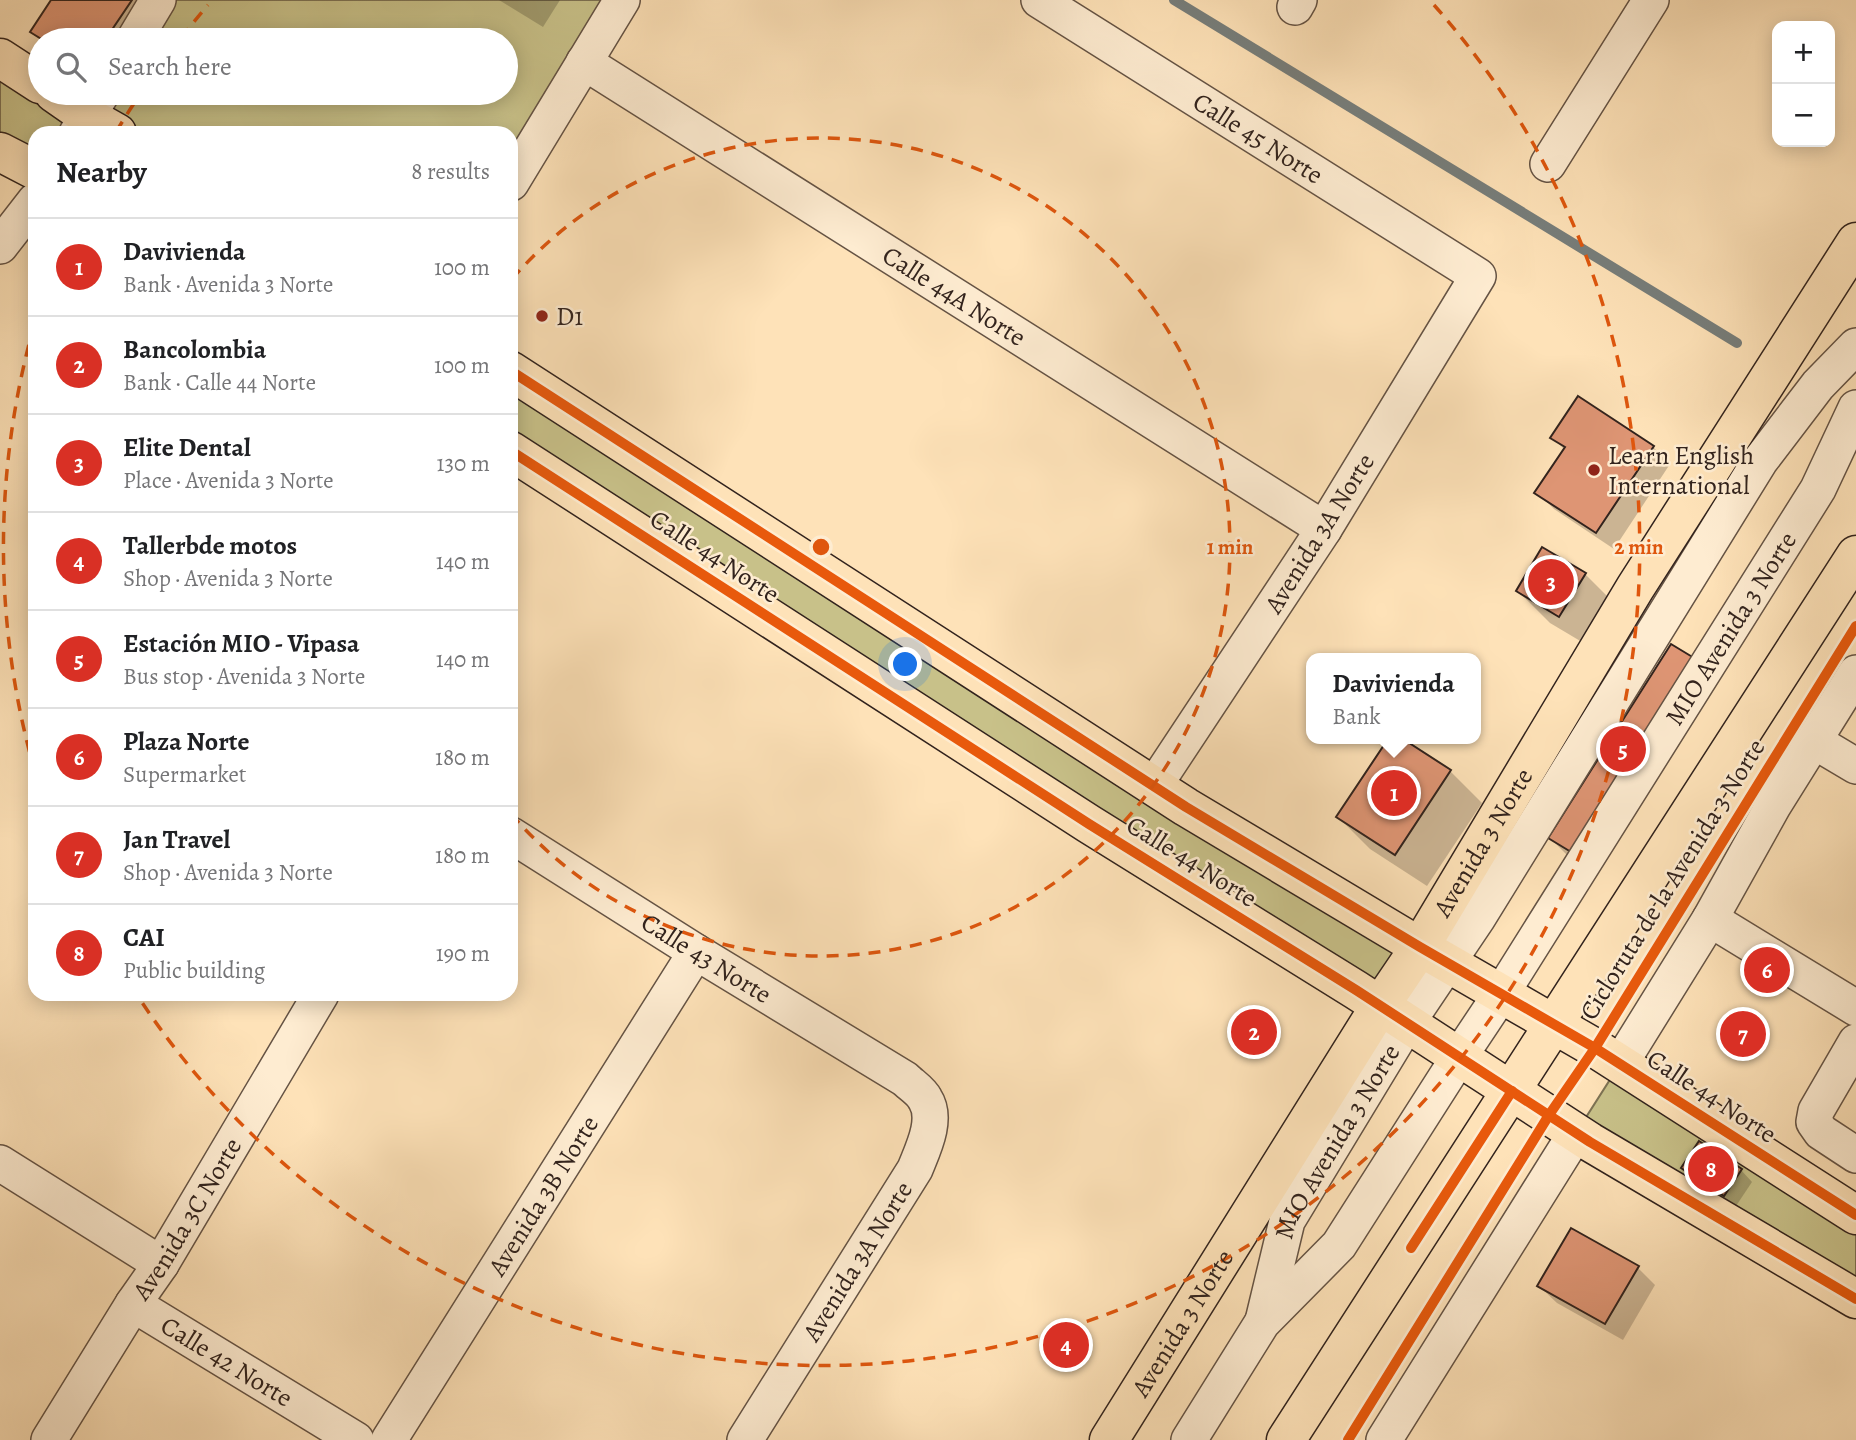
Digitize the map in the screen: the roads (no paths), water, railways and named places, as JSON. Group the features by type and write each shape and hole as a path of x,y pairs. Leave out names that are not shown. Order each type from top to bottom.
{"main road":[{"path":"0,58 28,76"},
{"path":"73,105 96,119"},
{"path":"0,152 28,166"},
{"name":"Avenida 3 Norte","path":"1109,1440 1434,956 1636,588 1856,242"},
{"name":"Calle 44 Norte","path":"518,376 1154,786 1434,956 1620,1064 1856,1215"},
{"name":"Calle 44 Norte","path":"518,456 1089,824 1394,1014 1576,1133 1856,1299"},
{"path":"1286,1440 1856,555"}],"street":[{"path":"141,28 158,0"},
{"path":"518,171 622,0"},
{"name":"Calle 45 Norte","path":"1040,0 1478,276"},
{"path":"1548,164 1651,0"},
{"name":"Calle 44A Norte","path":"584,62 1324,529"},
{"path":"0,246 28,210"},
{"name":"Avenida 3A Norte","path":"1154,786 1324,529 1478,276"},
{"path":"1434,956 1760,461 1818,385 1856,346"},
{"name":"MIO Avenida 3 Norte","path":"1189,1440 1262,1323 1339,1245 1459,1056 1502,994 1818,489 1856,408"},
{"path":"1620,1064 1710,919 1773,806 1856,673"},
{"path":"1814,741 1856,766"},
{"name":"Calle 43 Norte","path":"518,839 905,1079"},
{"path":"1710,919 1856,1007"},
{"name":"Avenida 3B Norte","path":"389,1440 696,952"},
{"name":"Avenida 3C Norte","path":"49,1440 133,1304 161,1264 317,1001"},
{"name":"MIO Avenida 3 Norte","path":"1262,1323 1287,1221 1394,1014"},
{"path":"1856,1042 1816,1111 1814,1122 1821,1132 1856,1155"},
{"name":"Avenida 3A Norte","path":"745,1440 915,1169 926,1143 931,1120 926,1099 905,1079"},
{"path":"1384,1440 1576,1133"},
{"path":"0,1163 161,1264"},
{"name":"Calle 42 Norte","path":"133,1304 356,1440"}],"waterway":[{"path":"1174,0 1737,343"}],"place":[{"name":"D1","path":"542,316"},
{"name":"Learn English International","path":"1594,470"},
{"name":"Elite Dental","path":"1551,582"},
{"name":"Estación MIO - Vipasa","path":"1623,749"},
{"name":"Davivienda","path":"1394,793"},
{"name":"Plaza Norte","path":"1767,970"},
{"name":"Bancolombia","path":"1254,1032"},
{"name":"Jan Travel","path":"1743,1034"},
{"name":"CAI","path":"1711,1169"},
{"name":"Tallerbde motos","path":"1066,1345"}]}
